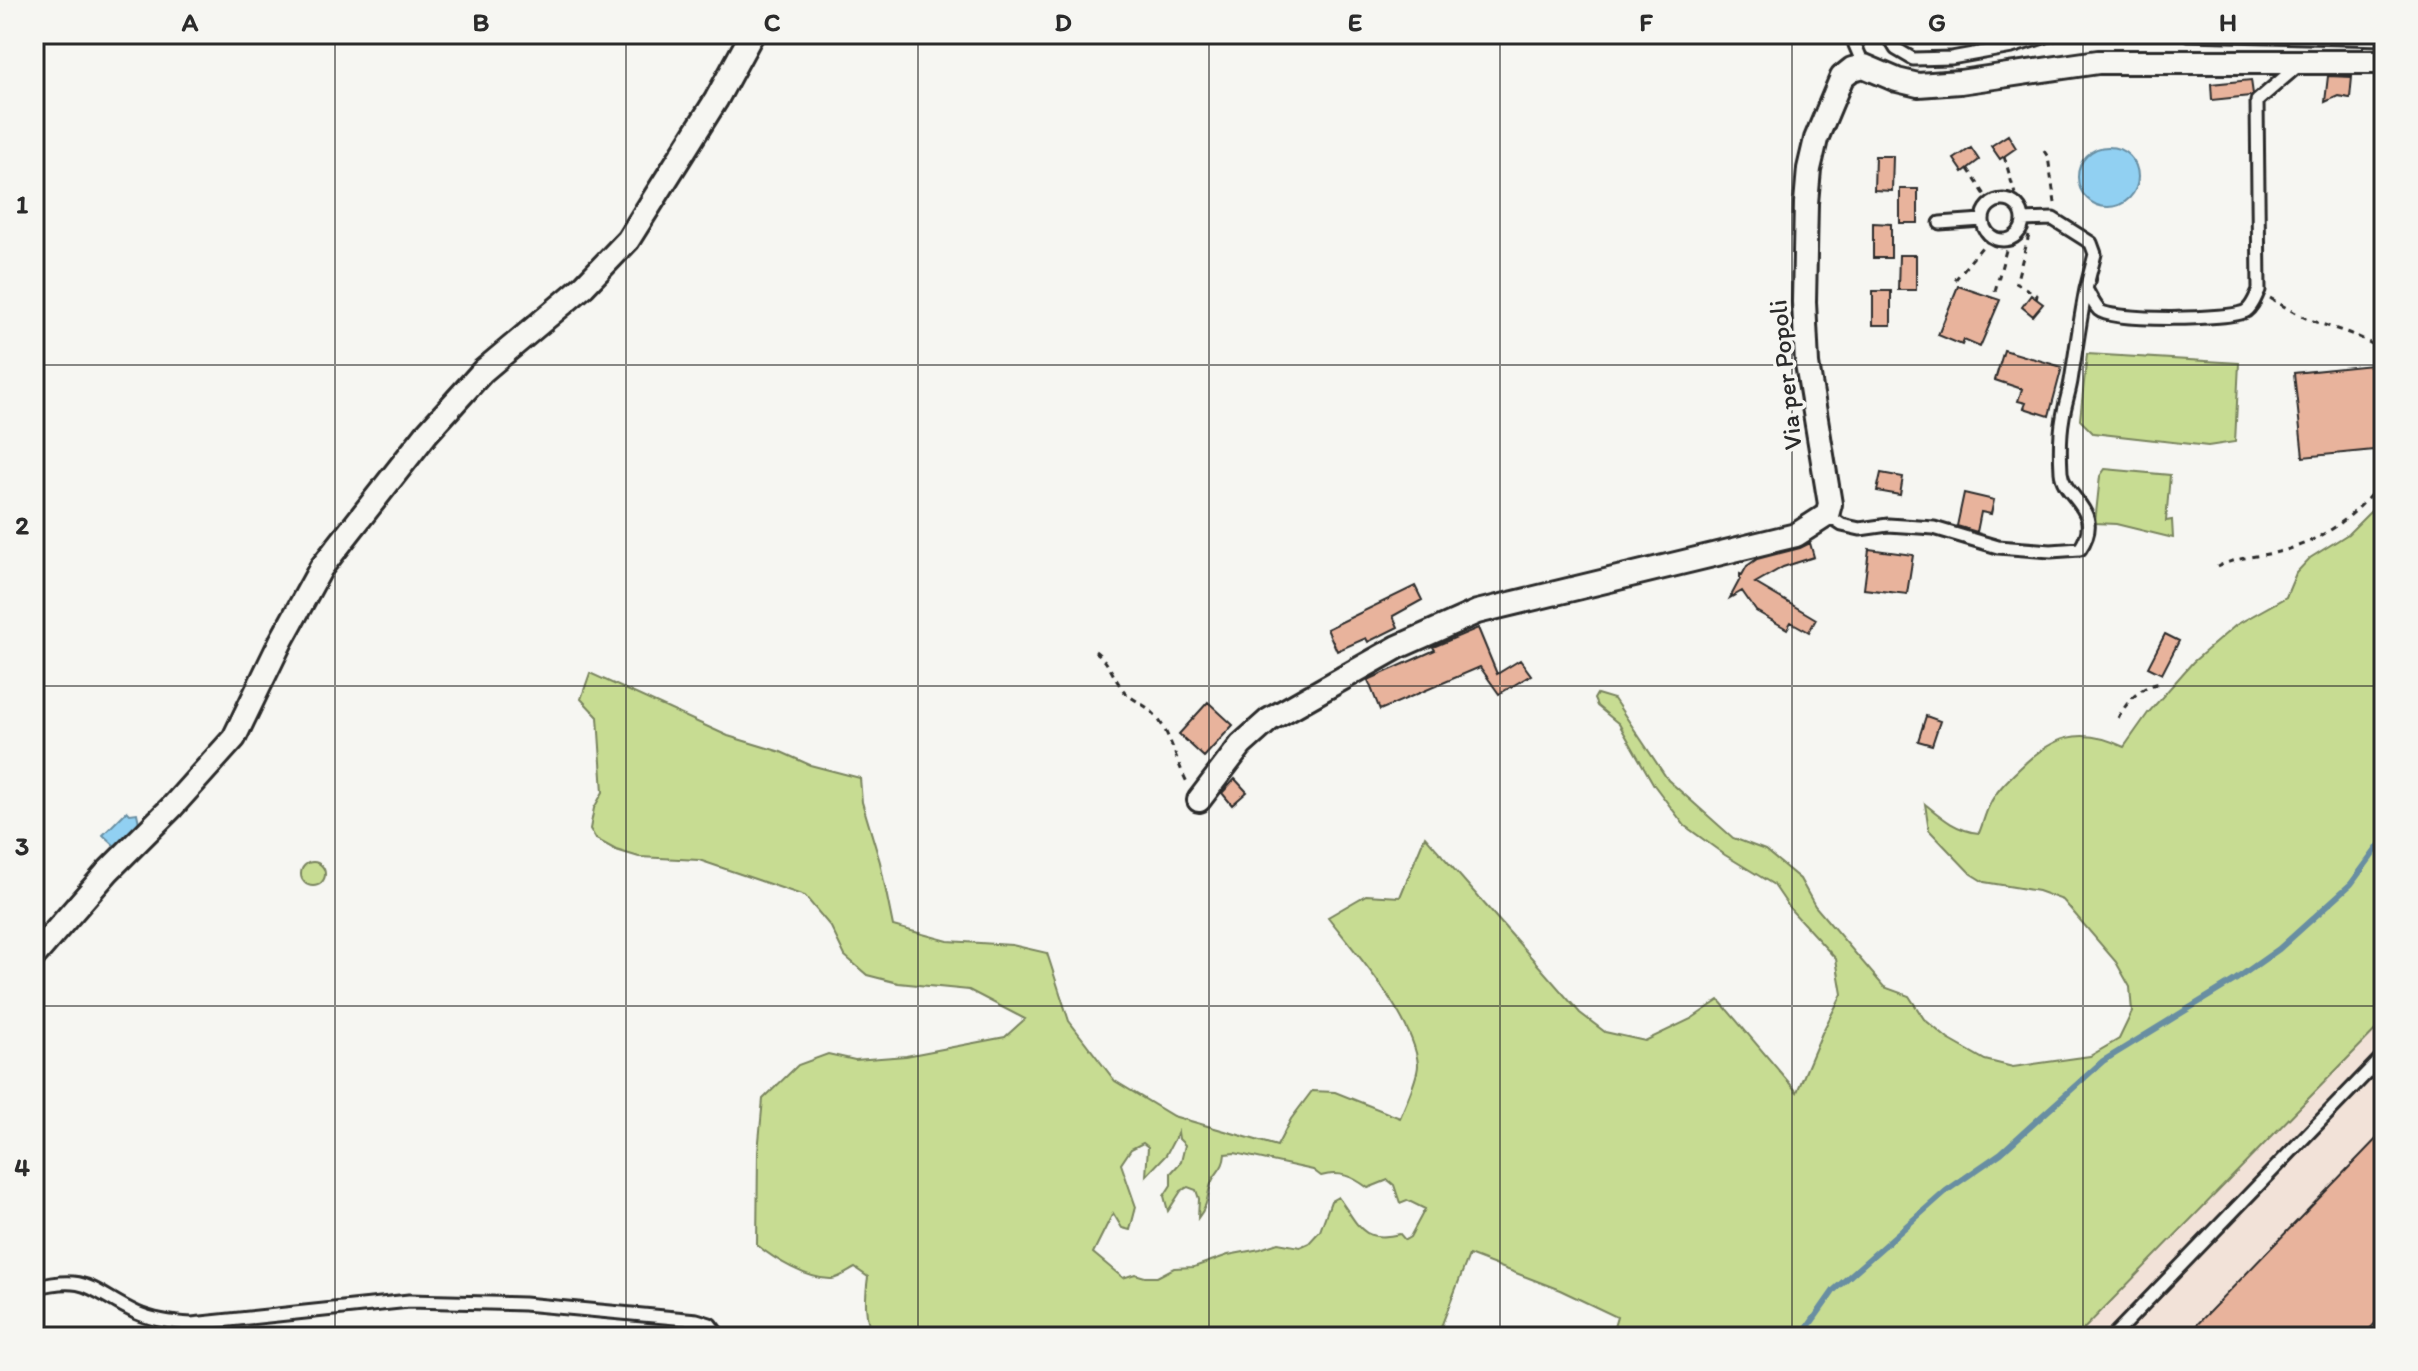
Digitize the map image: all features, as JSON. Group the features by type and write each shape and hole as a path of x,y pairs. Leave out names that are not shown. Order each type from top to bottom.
{"street":[{"path":"34,956 108,871 172,807 234,738 292,618 321,568 427,433 483,371 584,286 628,240 716,100 752,34"},
{"path":"1864,66 1888,77 1918,85 2098,62 2384,62"},
{"name":"Via per Popoli","path":"1827,515 1830,504 1807,364 1804,302 1806,193 1813,151 1842,77 1852,69 1864,66"},
{"path":"1199,800 1241,745 1269,720 1340,678 1444,625 1477,612 1796,535 1827,515"}],"lane":[{"path":"1854,34 1864,66"},
{"path":"1887,34 1896,49 1913,59 1951,58 2012,47 2053,34"},
{"path":"2188,34 2384,39"},
{"path":"2086,289 2100,311 2147,318 2231,317 2245,312 2253,304 2259,290 2257,101 2303,62"},
{"path":"1999,201 2013,203 2026,220 2019,232 2003,240 1986,232 1982,220 1991,204 1999,201"},
{"path":"1827,515 1842,525 1860,529 1888,525 1934,528 1998,547 2051,551 2080,549 2087,539 2089,527 2076,496 2061,477 2062,419 2095,254 2091,243 2053,219 2026,220"},
{"path":"1940,223 1982,220"},
{"path":"2112,1337 2384,1055"},
{"path":"34,1288 61,1281 78,1282 101,1291 137,1313 163,1322 192,1324 409,1301 510,1303 697,1320 710,1324 720,1337"}],"path":[{"path":"2044,151 2048,157 2059,223"},
{"path":"2004,156 2015,194 2013,203"},
{"path":"1968,169 1991,204"},
{"path":"2026,220 2029,242 2016,283 2037,295 2036,300"},
{"path":"1955,280 1991,236"},
{"path":"1995,291 2009,239"},
{"path":"2259,290 2292,311 2375,345 2384,354"},
{"path":"2217,567 2232,560 2315,541 2345,521 2384,477"},
{"path":"1095,651 1110,667 1121,688 1132,699 1146,705 1160,722 1186,780 1199,800"},
{"path":"2118,718 2138,692 2163,683"}],"shaded area":[{"path":"2384,1021 2384,1337 2076,1337 2245,1163"}],"green space":[{"path":"2087,354 2239,363 2235,442 2208,446 2093,433 2080,420"},
{"path":"2105,469 2170,475 2166,521 2172,520 2173,538 2116,524 2095,523 2100,476"},
{"path":"2384,498 2384,1021 2076,1337 1611,1337 1617,1317 1560,1290 1469,1255 1437,1337 874,1337 866,1308 868,1277 855,1268 832,1279 813,1276 782,1262 757,1245 758,1152 763,1099 798,1065 828,1054 855,1060 906,1056 1005,1037 1025,1019 969,990 898,983 867,975 845,956 831,927 805,896 699,860 639,857 616,850 596,839 590,829 594,808 603,792 598,717 581,699 590,673 728,736 781,752 810,765 860,778 862,802 880,862 893,926 948,941 1012,945 1047,953 1069,1021 1115,1081 1173,1116 1277,1146 1291,1119 1312,1091 1335,1092 1400,1118 1418,1065 1414,1047 1396,1008 1328,917 1366,895 1400,897 1425,836 1580,1013 1605,1032 1645,1041 1691,1019 1719,1000 1797,1092 1842,994 1836,959 1791,910 1774,885 1685,826 1654,785 1619,724 1597,706 1594,699 1597,694 1614,699 1668,780 1733,838 1765,850 1800,879 1815,906 1884,987 1909,996 1924,1019 1948,1039 1985,1060 2013,1067 2090,1056 2119,1039 2132,1012 2130,987 2116,962 2063,900 2038,891 1984,882 1971,874 1929,830 1925,804 1957,827 1979,833 1988,807 1999,790 2042,749 2054,742 2080,736 2108,740 2124,747 2148,713 2193,662 2236,625 2286,597 2296,573 2310,558 2348,534","holes":["1178,1132 1179,1139 1185,1145 1181,1162 1171,1173 1171,1185 1164,1196 1168,1211 1181,1191 1188,1187 1196,1190 1199,1199 1198,1218 1225,1154 1235,1153 1313,1170 1321,1176 1346,1176 1368,1188 1388,1180 1394,1185 1400,1203 1407,1200 1425,1209 1410,1237 1405,1240 1400,1234 1368,1234 1338,1197 1331,1201 1320,1231 1309,1243 1300,1247 1278,1243 1194,1267 1174,1268 1157,1277 1135,1274 1123,1278 1093,1253 1113,1213 1122,1228 1130,1230 1136,1207 1121,1164 1131,1149 1143,1143 1148,1147 1146,1176 1166,1155"]},
{"path":"313,862 322,865 325,874 322,883 313,886 304,883 301,874 304,865"}],"water":[{"path":"2108,147 2129,156 2138,177 2129,198 2108,207 2087,198 2078,177 2087,156"},
{"path":"127,811 137,813 139,823 116,847 103,835"}],"building":[{"path":"2328,76 2352,77 2350,98 2338,96 2325,102"},
{"path":"2251,80 2253,94 2250,96 2212,100 2211,84"},
{"path":"2008,135 2016,148 2000,159 1991,146"},
{"path":"1971,148 1979,160 1963,172 1954,159"},
{"path":"1875,156 1893,156 1892,191 1874,190"},
{"path":"1900,189 1918,189 1918,223 1900,223"},
{"path":"1873,223 1891,224 1891,258 1873,258"},
{"path":"1899,255 1916,255 1916,290 1898,290"},
{"path":"1958,286 2000,300 1980,347 1964,340 1962,345 1938,335"},
{"path":"1873,291 1891,291 1891,325 1873,325"},
{"path":"2031,295 2043,304 2033,316 2022,307"},
{"path":"2004,350 2062,367 2049,416 2024,408 2026,403 2018,401 2022,389 1995,380"},
{"path":"2381,364 2384,449 2303,457 2294,373"},
{"path":"1881,473 1903,477 1900,495 1877,491"},
{"path":"1964,493 1994,500 1991,514 1981,512 1977,532 1957,526"},
{"path":"1810,543 1814,557 1783,567 1755,583 1816,619 1809,632 1791,622 1787,629 1756,611 1742,591 1730,598 1740,574 1757,559"},
{"path":"1869,549 1913,555 1907,594 1864,589"},
{"path":"1415,586 1422,600 1393,616 1398,627 1368,642 1366,638 1337,651 1327,629"},
{"path":"1478,628 1497,674 1520,660 1531,675 1499,694 1480,667 1380,710 1368,680"},
{"path":"2165,634 2179,641 2162,674 2148,667"},
{"path":"1208,702 1233,725 1204,757 1179,734"},
{"path":"1926,716 1940,721 1932,745 1918,741"},
{"path":"1235,779 1247,792 1232,805 1222,793"},
{"path":"2384,1131 2384,1314 2362,1337 2185,1337"}],"waterway":[{"path":"1801,1337 1834,1290 1946,1191 2001,1153 2103,1061 2235,980 2279,949 2351,884 2384,839"}]}
